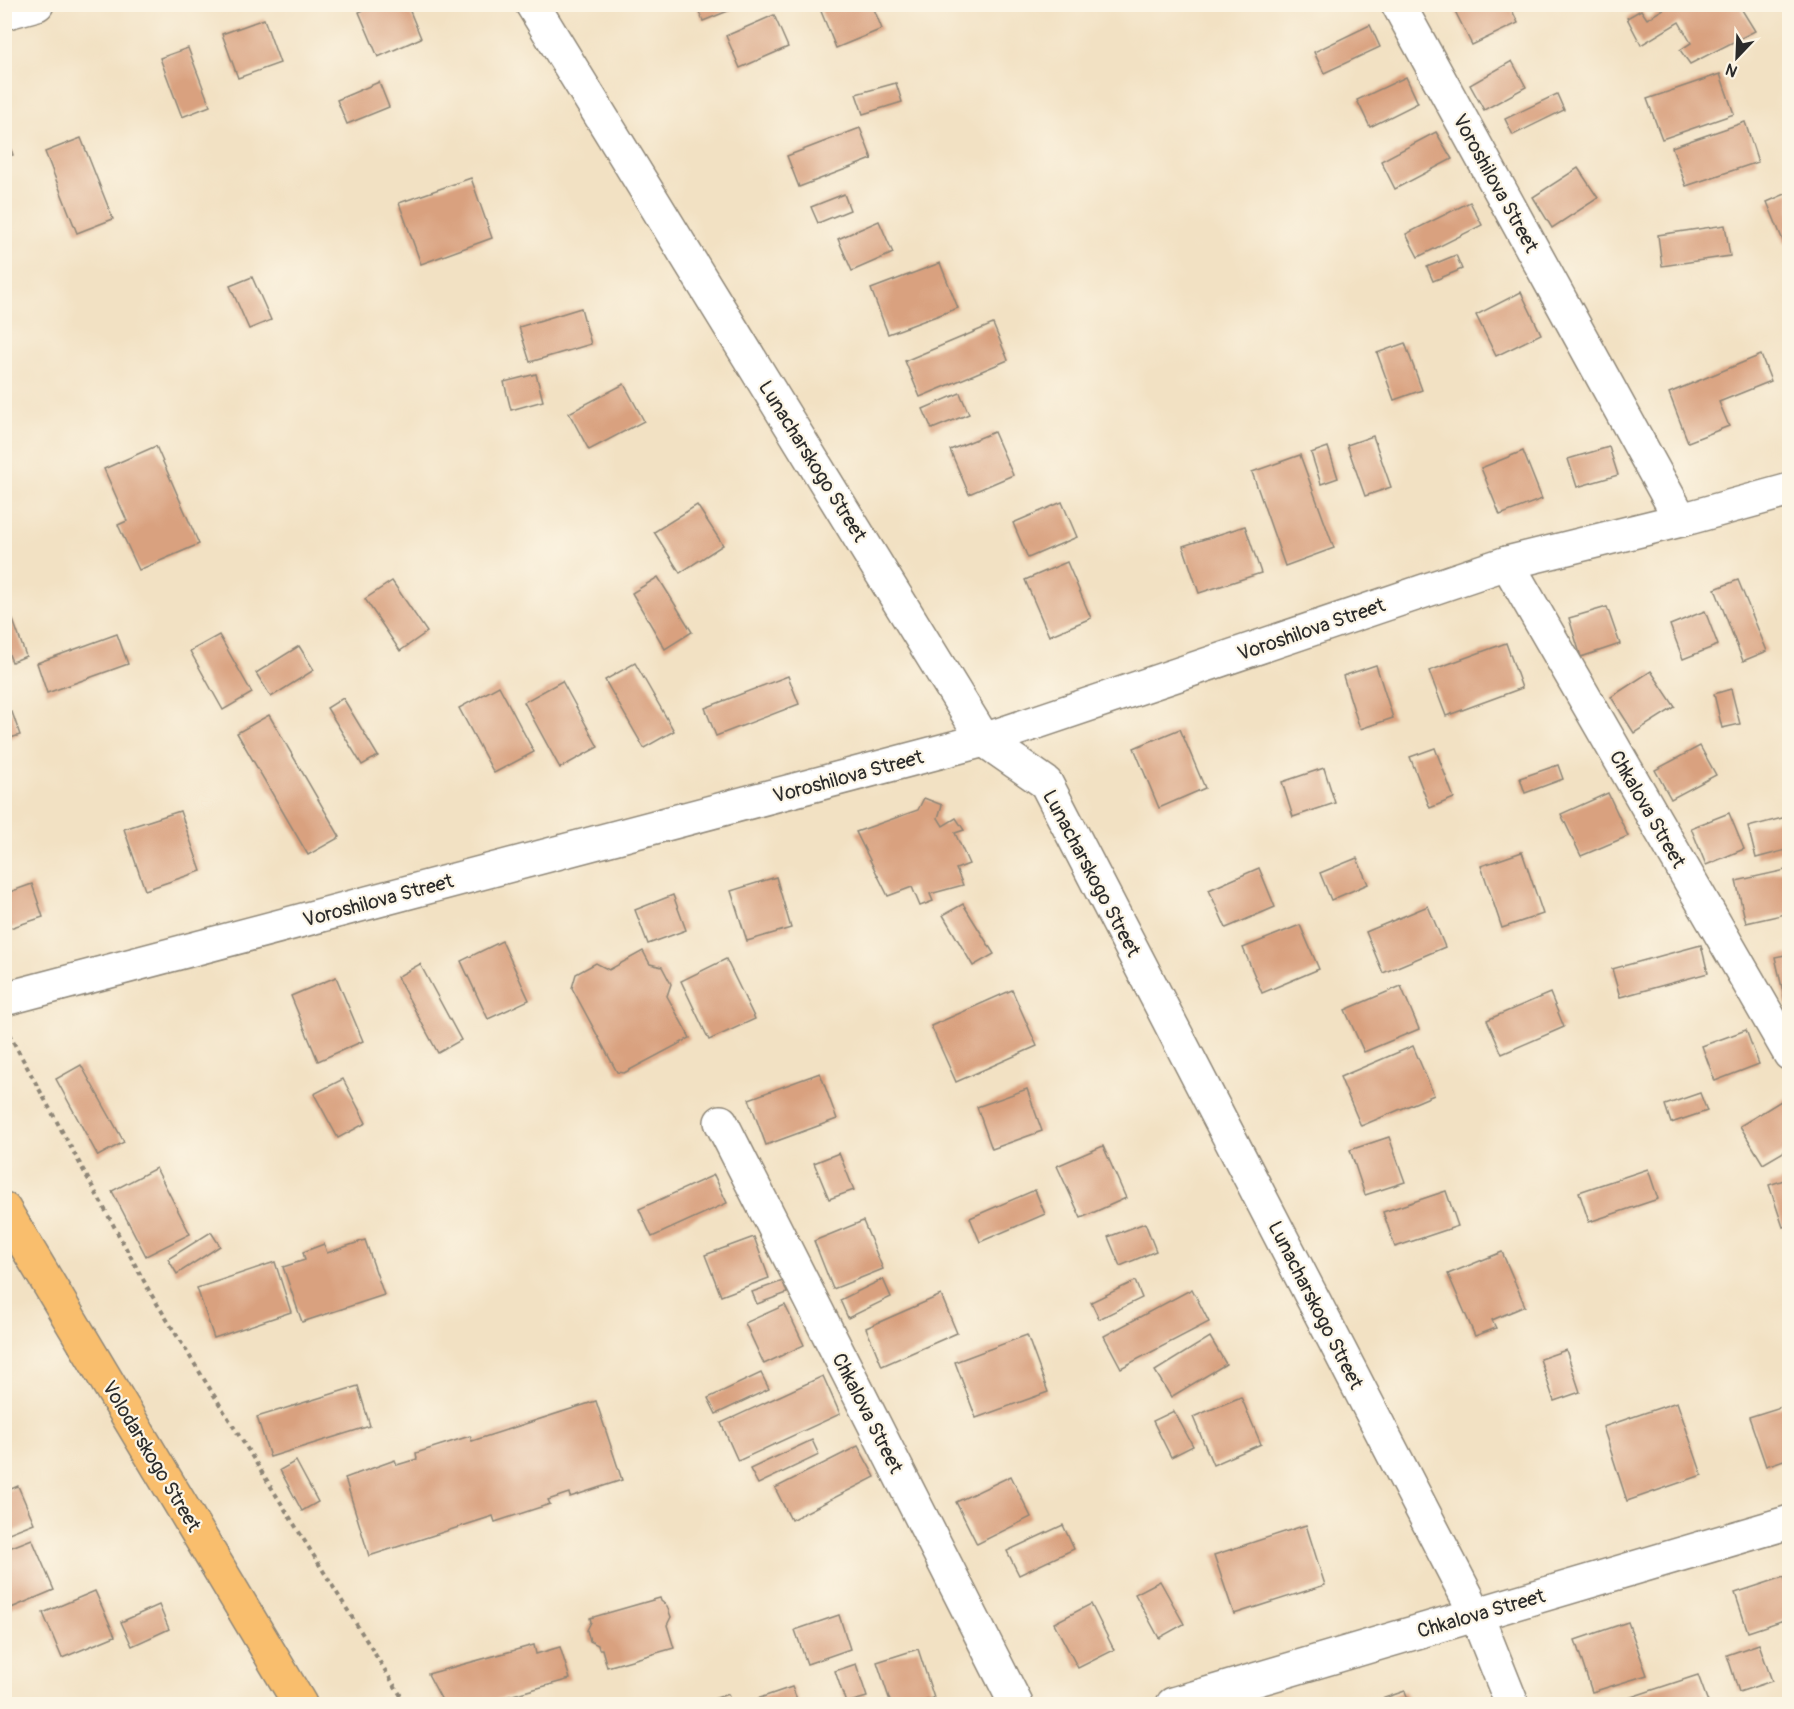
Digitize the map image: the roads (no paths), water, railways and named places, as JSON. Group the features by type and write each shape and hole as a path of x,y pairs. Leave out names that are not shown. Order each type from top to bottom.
{"main road":[{"name":"Volodarskogo Street","path":"4,1209 300,1704"}],"street":[{"path":"4,13 36,4"},
{"name":"Lunacharskogo Street","path":"532,4 984,740 1046,783 1476,1614 1512,1704"},
{"name":"Voroshilova Street","path":"1398,4 1681,520"},
{"name":"Voroshilova Street","path":"4,999 984,740 1507,563 1681,520 1790,490"},
{"name":"Chkalova Street","path":"1507,563 1790,1054"},
{"name":"Chkalova Street","path":"721,1122 1016,1704"},
{"name":"Chkalova Street","path":"1173,1704 1790,1522"}]}
